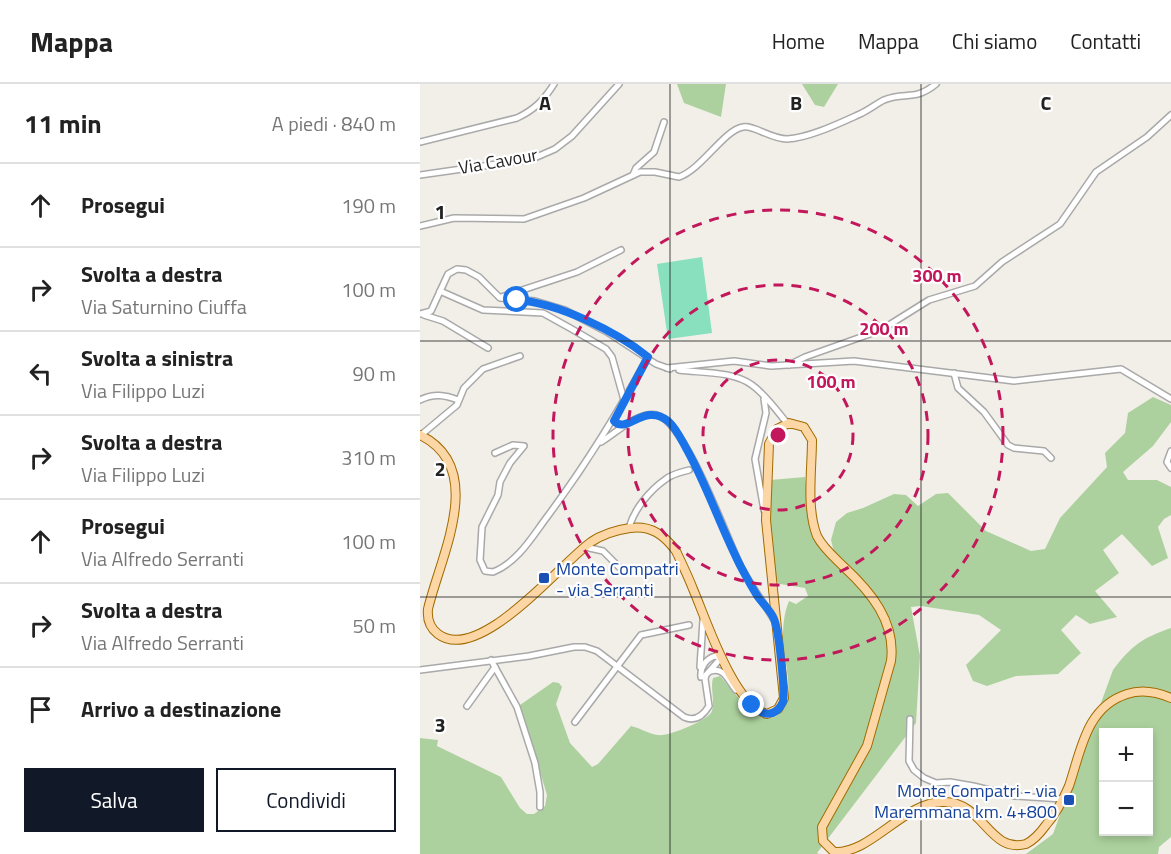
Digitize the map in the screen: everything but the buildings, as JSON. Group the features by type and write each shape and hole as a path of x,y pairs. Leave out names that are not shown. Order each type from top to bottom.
{"main road":[{"path":"421,435 445,456 452,471 455,490 455,516 428,609 432,628 439,635 451,640 460,640 492,628 585,547 609,532 638,527 653,530 668,541 676,551 732,678 749,702 759,712 766,714 777,711 783,702 766,520 770,439 777,429 787,423 802,426 812,437 812,512 815,530 824,547 861,584 880,608 888,624 892,650 891,662 869,742 822,827 822,837 828,848 837,852 853,849 917,809 943,802 956,803 967,808 1000,844 1021,846 1030,842 1040,833 1063,800 1087,730 1100,710 1117,698 1136,692 1151,692 1171,698"}],"street":[{"path":"420,142 517,118 541,103 554,84"},
{"name":"Via Cavour","path":"420,175 540,156 555,149 572,136 619,84"},
{"path":"420,226 454,218 524,219 584,198 640,172 681,177 695,168 731,133 742,127 750,127 778,139 798,138 859,115 887,99 923,94 936,84"},
{"path":"788,365 876,332 929,300 977,285 1007,258 1057,226 1067,216 1096,172 1144,140 1171,116"},
{"path":"633,175 636,168 649,159 655,150 664,122"},
{"path":"500,298 577,272 621,250"},
{"path":"421,314 431,311 448,274 453,270 461,269 479,278 500,298 535,301 565,310 608,332 667,368 740,378 763,394 787,423"},
{"path":"440,291 483,310 543,313 606,349 612,357 624,400"},
{"path":"421,314 443,321 488,348"},
{"path":"421,435 457,405 465,388 483,369 520,356"},
{"path":"495,453 513,445 524,446 510,463 500,482 498,495 482,528 480,560 485,571 493,572 524,548 599,444 648,357"},
{"path":"667,368 734,361 764,366 861,361 1018,381 1121,369 1171,399"},
{"path":"954,373 958,388 984,412 1008,445 1016,449 1044,451 1051,458"},
{"path":"763,394 766,413 755,459 766,520"},
{"path":"420,399 446,395 459,400"},
{"path":"599,444 636,418 660,416 673,426 696,466 741,566 757,595 773,617 777,630"},
{"path":"615,417 616,424 626,425"},
{"path":"1171,451 1167,462 1171,468"},
{"path":"629,528 636,510 644,499 666,479 689,470"},
{"path":"585,547 603,551 619,567"},
{"path":"701,677 704,628 702,612"},
{"path":"575,722 642,634 689,625"},
{"path":"420,670 580,647 597,651 684,717 692,719 700,716 709,706 705,680 722,658 715,656 706,661 701,670 706,705 700,716"},
{"path":"491,660 517,707 535,763 540,807"},
{"path":"467,706 495,667"},
{"path":"709,672 716,669 722,672 749,702"},
{"path":"910,719 909,761 914,770 924,778 936,783 967,784 1015,796 1063,800"}],"green space":[{"path":"677,84 726,84 721,117 684,103"},
{"path":"802,84 838,84 824,107 815,105"},
{"path":"702,257 712,333 668,339 657,264"},
{"path":"1153,397 1171,405 1171,422 1153,446 1123,472 1128,480 1157,480 1171,487 1171,515 1164,519 1158,527 1168,558 1152,566 1122,534 1103,550 1119,573 1095,591 1117,617 1090,624 1076,615 1061,630 1081,653 1058,674 1016,676 987,686 973,681 966,665 1001,630 979,615 921,606 911,607 920,656 916,723 817,853 819,854 420,854 420,738 438,740 437,746 501,777 520,808 527,814 534,814 545,806 547,795 520,705 553,682 559,683 562,687 556,704 570,743 592,767 598,764 631,726 663,735 704,719 712,711 713,678 720,676 746,706 760,717 771,718 783,710 788,692 783,638 785,615 789,601 796,604 808,596 805,588 780,584 775,579 768,517 770,480 805,477 811,524 836,560 831,540 836,522 847,513 894,494 906,495 918,506 936,494 948,493 986,531 1031,551 1045,549 1060,518 1107,467 1105,453 1125,433 1128,413"},
{"path":"1171,628 1171,837 1159,847 1158,854 1026,854 1053,834 1113,670 1145,639"}],"place":[{"name":"Monte Compatri - via Serranti","path":"544,578"},
{"name":"Monte Compatri - via Maremmana km. 4+800","path":"1069,800"}],"route":[{"path":"517,300 535,301 565,310 608,332 648,357 614,421 619,426 624,426 636,418 656,415 673,426 696,466 741,566 775,621 783,702 777,711 768,714 759,712 752,705"}]}
